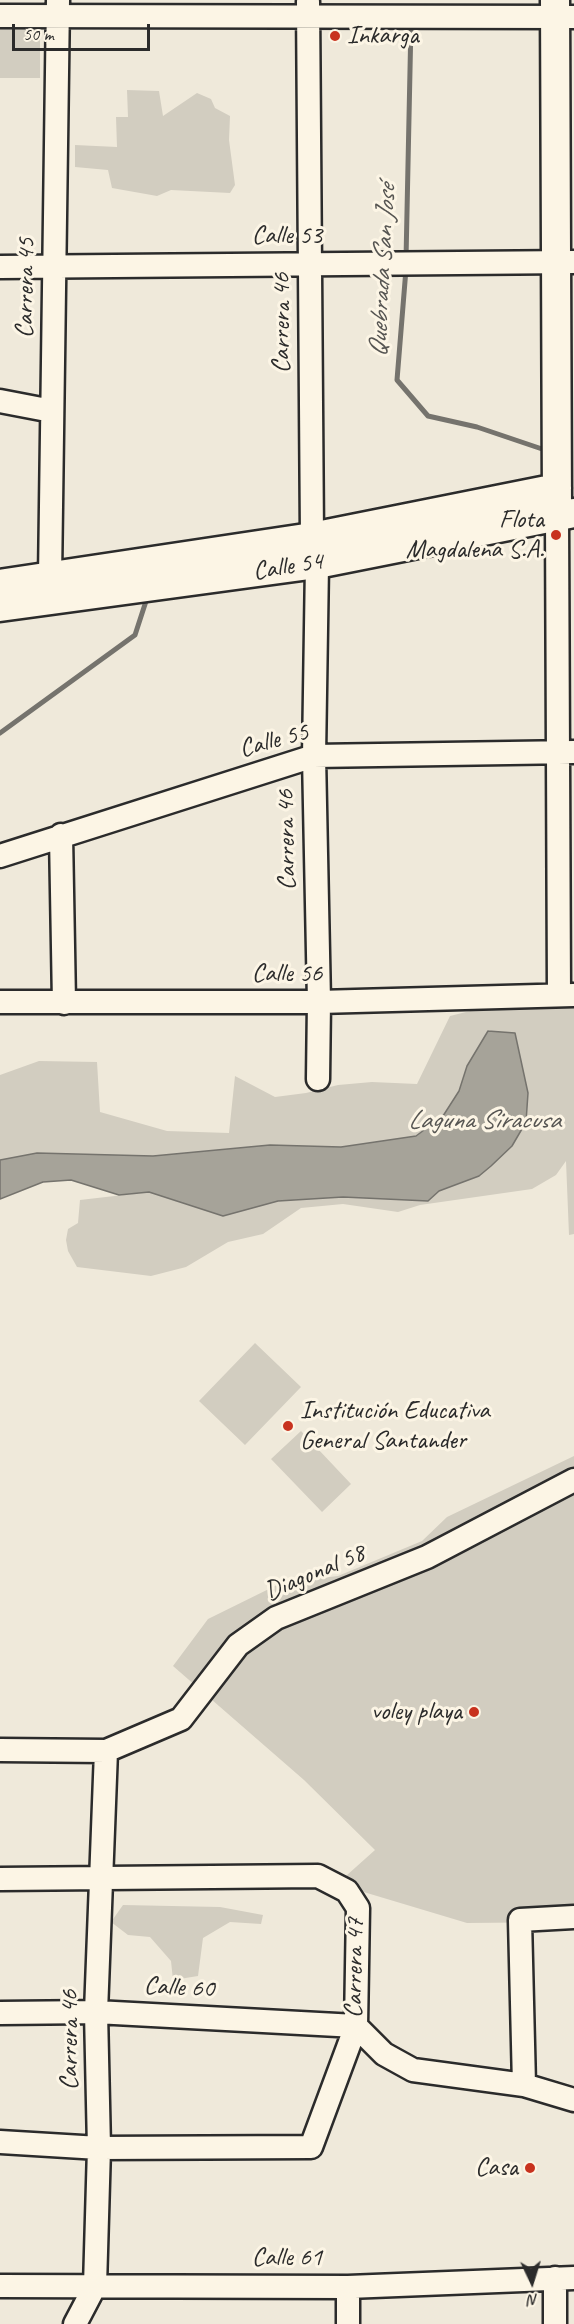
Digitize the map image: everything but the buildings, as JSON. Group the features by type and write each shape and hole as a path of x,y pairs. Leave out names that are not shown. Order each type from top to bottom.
{"main road":[{"path":"561,12 565,262 557,488 568,515"},
{"name":"Calle 54","path":"0,607 314,550 557,488"},
{"name":"Calle 54","path":"0,584 314,550 568,515"}],"street":[{"path":"0,16 58,8 309,8 561,12"},
{"name":"Carrera 45","path":"50,578 58,8"},
{"name":"Carrera 46","path":"309,8 318,1078"},
{"name":"Calle 53","path":"0,267 565,262"},
{"path":"0,401 52,411"},
{"path":"567,995 568,515"},
{"name":"Calle 55","path":"0,856 314,756 566,752"},
{"path":"61,835 64,1003"},
{"name":"Calle 56","path":"0,1002 319,1002 567,995"},
{"name":"Diagonal 58","path":"106,1751 181,1719 238,1645 276,1618 427,1557 574,1480"},
{"path":"0,1750 106,1751"},
{"name":"Carrera 46","path":"75,2324 95,2286 99,2148 96,2012 106,1751"},
{"name":"Carrera 47","path":"99,2148 311,2147 356,2026 358,1908 347,1891 318,1876 102,1878"},
{"path":"0,1879 102,1878"},
{"path":"524,2085 520,1920 574,1917"},
{"name":"Calle 60","path":"0,2013 96,2012 356,2026"},
{"path":"356,2026 384,2054 413,2070 524,2085 574,2100"},
{"path":"0,2142 99,2148"},
{"path":"555,2324 565,2278"},
{"name":"Calle 61","path":"0,2286 348,2287 565,2278"},
{"path":"348,2287 348,2324"}],"shaded area":[{"path":"0,23 40,24 40,78 0,78"},
{"path":"127,90 159,91 163,116 197,93 211,99 215,108 230,116 229,140 235,185 230,193 171,190 157,196 112,188 108,170 75,167 75,145 117,147 116,117 128,117"},
{"path":"574,1001 574,1234 569,1235 566,1161 556,1175 532,1189 420,1205 398,1212 343,1204 301,1208 263,1234 228,1242 186,1267 151,1276 77,1267 68,1251 66,1240 68,1229 78,1223 80,1200 149,1192 223,1216 278,1201 343,1197 428,1201 439,1191 479,1176 512,1146 467,1066 459,1091 443,1116 416,1136 341,1147 270,1145 153,1156 37,1153 0,1160 0,1075 39,1061 97,1062 100,1112 167,1131 229,1133 235,1076 275,1097 306,1093 338,1085 372,1082 417,1084 450,1016 478,1009"},
{"path":"255,1343 301,1387 245,1445 199,1401"},
{"path":"301,1431 351,1484 322,1512 271,1459"},
{"path":"574,1456 574,1922 467,1923 337,1884 375,1850 304,1780 173,1666 208,1619 281,1583 338,1576 422,1541 447,1517"},
{"path":"123,1905 220,1907 263,1915 261,1924 230,1922 203,1938 198,1976 173,1980 171,1961 150,1937 128,1935 111,1922"}],"water":[{"name":"Laguna Siracusa","path":"488,1031 515,1033 528,1093 526,1122 512,1146 479,1176 439,1191 428,1201 343,1197 278,1201 223,1216 149,1192 119,1195 71,1180 43,1182 0,1199 0,1160 37,1153 153,1156 270,1145 341,1147 416,1136 443,1116 459,1091 467,1066"}],"waterway":[{"name":"Quebrada San José","path":"406,259 411,23"},
{"name":"Quebrada San José","path":"406,269 397,380 428,416 477,427 548,451"},
{"path":"0,733 135,635 148,595"}],"place":[{"name":"Inkarga","path":"335,36"},
{"name":"Flota Magdalena S.A.","path":"556,535"},
{"name":"Institución Educativa General Santander","path":"288,1426"},
{"name":"voley playa","path":"474,1712"},
{"name":"Casa","path":"530,2168"}]}
